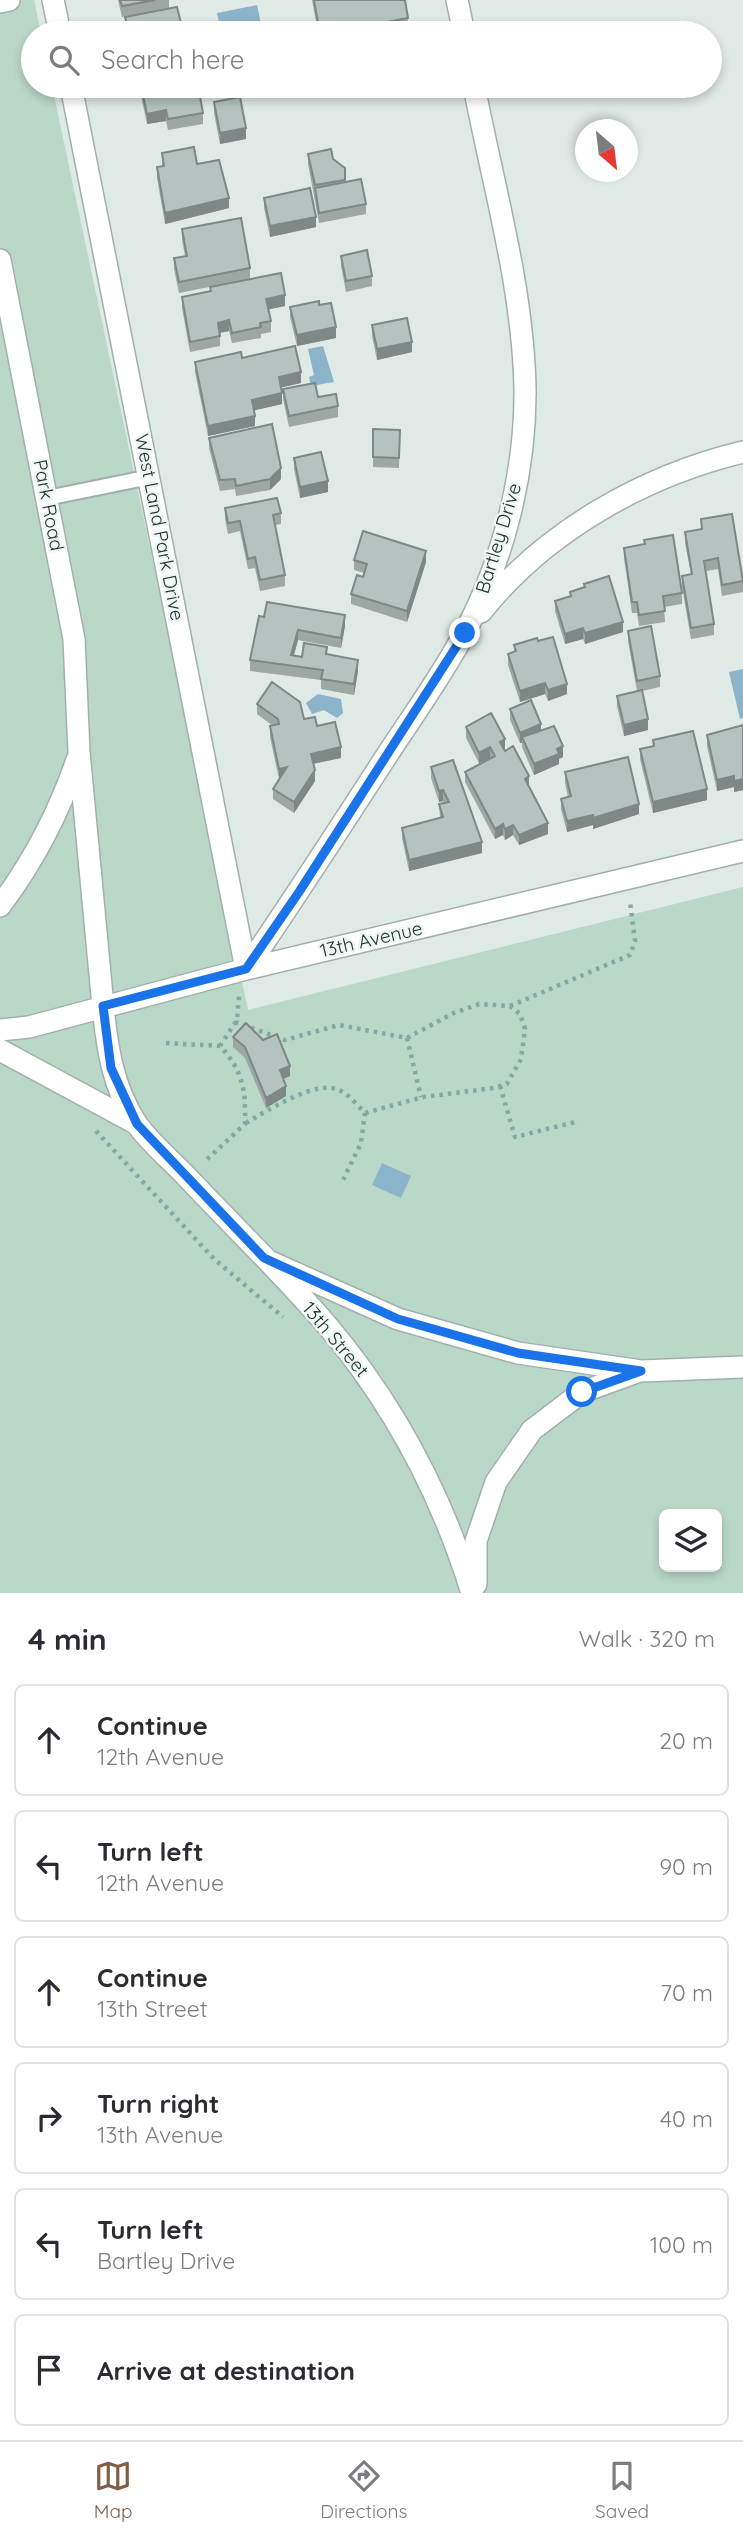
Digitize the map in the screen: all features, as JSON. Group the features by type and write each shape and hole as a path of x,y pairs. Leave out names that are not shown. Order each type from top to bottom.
{"street":[{"path":"0,2 9,0"},
{"path":"53,0 57,21"},
{"path":"457,0 461,21"},
{"name":"West Land Park Drive","path":"73,98 246,969"},
{"name":"Bartley Drive","path":"246,969 299,892 465,633 492,572 512,504 522,443 525,389 516,299 476,98"},
{"name":"Park Road","path":"0,260 74,639 79,752 103,1006"},
{"path":"465,633 514,576 591,517 660,480 743,452"},
{"name":"Park Road","path":"0,906 18,882 63,799 79,752"},
{"name":"13th Avenue","path":"0,1030 29,1027 246,969 743,851"},
{"name":"13th Street","path":"103,1006 111,1068 137,1124 325,1324 371,1381 432,1486 456,1541 474,1593"},
{"path":"0,1050 137,1124"},
{"path":"264,1258 398,1319 518,1353 641,1371 743,1367"},
{"path":"474,1593 476,1541 496,1482 532,1430 582,1392 641,1371"}],"lane":[{"path":"47,498 150,477"}],"path":[{"path":"235,1022 285,1041 339,1025 407,1038 454,1013 479,1004 510,1006 630,955 635,941 630,902"},
{"path":"220,1046 235,1022 239,995"},
{"path":"365,1113 421,1097 507,1084 521,1059 525,1029 520,1014 510,1006"},
{"path":"407,1038 421,1097"},
{"path":"166,1043 220,1046 236,1063 246,1095 245,1124"},
{"path":"500,1086 515,1137 579,1121"},
{"path":"215,1152 245,1124 285,1101 321,1088 339,1089 365,1113"},
{"path":"343,1180 361,1143 365,1113"},
{"path":"88,1126 99,1134 214,1259 286,1320"}],"green space":[{"path":"0,0 34,0 38,21 21,21 21,98 55,98 248,1010 743,887 743,1593 0,1593"}],"water":[{"path":"257,5 260,21 219,21 217,13"},
{"path":"323,346 334,382 311,386 309,377 314,375 308,349"},
{"path":"743,669 743,718 740,719 729,672"},
{"path":"318,694 341,699 343,713 337,718 324,710 312,714 306,703"},
{"path":"382,1163 411,1176 401,1198 372,1185"}],"building":[{"path":"120,0 155,0 122,6"},
{"path":"314,0 405,0 408,18 392,21 318,21"},
{"path":"177,7 180,21 126,21 125,17"},
{"path":"144,98 200,98 203,113 168,119 166,110 147,114"},
{"path":"240,98 246,128 220,133 214,102"},
{"path":"194,147 197,164 219,160 229,198 165,213 157,167 164,166 162,153"},
{"path":"331,149 333,159 345,168 345,180 315,185 308,154"},
{"path":"361,179 366,204 319,213 315,188"},
{"path":"310,188 316,217 270,226 264,198"},
{"path":"241,218 250,268 179,282 174,258 187,256 182,229"},
{"path":"367,250 372,276 346,281 341,256"},
{"path":"281,273 285,295 266,299 271,321 260,323 261,327 232,333 229,320 218,323 220,336 190,342 182,297 211,291 210,287"},
{"path":"319,301 319,305 331,303 336,327 297,335 290,307"},
{"path":"407,318 412,342 377,349 372,325"},
{"path":"295,346 301,372 279,377 282,393 252,400 255,416 208,426 195,362 241,352 242,358"},
{"path":"315,383 318,397 336,394 338,406 289,416 283,389"},
{"path":"272,424 281,468 270,479 236,486 235,479 220,480 209,438"},
{"path":"373,429 400,430 399,458 373,457"},
{"path":"321,452 328,481 300,487 294,458"},
{"path":"277,498 281,513 273,515 285,575 260,580 255,557 248,559 240,521 228,523 225,508"},
{"path":"732,514 743,581 722,585 718,558 704,561 714,624 691,628 682,576 692,574 685,532 702,529 701,519"},
{"path":"363,531 426,551 407,611 351,594 357,575 363,577 367,564 354,560"},
{"path":"673,535 682,593 663,596 665,611 639,615 637,602 632,602 624,548 645,544 644,540"},
{"path":"609,576 623,622 585,633 583,628 565,634 555,601 571,596 570,592 585,587 584,584"},
{"path":"267,602 345,615 341,638 298,630 291,655 302,657 304,643 327,647 326,654 358,660 354,684 321,679 323,670 250,660 259,616 264,617"},
{"path":"651,626 660,676 637,681 628,631"},
{"path":"553,637 567,684 548,690 545,683 520,691 508,654 516,651 514,645 537,638 538,641"},
{"path":"272,682 300,702 304,719 315,717 317,726 335,722 341,747 311,754 315,770 294,802 273,789 287,767 279,769 270,726 279,724 278,719 257,704"},
{"path":"642,690 648,719 624,725 617,696"},
{"path":"531,700 541,724 520,733 510,709"},
{"path":"491,713 505,739 500,742 505,751 513,746 529,776 525,779 548,823 519,835 513,825 505,829 503,824 495,829 465,772 495,756 490,747 479,753 466,727"},
{"path":"743,725 743,779 734,781 734,776 717,780 707,735"},
{"path":"554,726 563,746 557,749 559,754 534,764 522,737"},
{"path":"693,731 707,789 653,802 640,749 654,746 653,740"},
{"path":"628,757 639,804 593,818 593,815 567,821 561,799 571,796 565,772"},
{"path":"453,760 482,842 409,860 402,828 443,817 439,804 449,802 443,790 439,791 431,767"},
{"path":"246,1023 263,1040 277,1034 290,1066 280,1070 286,1086 266,1098 245,1047 233,1037"}],"route":[{"path":"465,633 299,892 246,969 103,1006 107,1048 116,1082 137,1124 264,1258 398,1319 518,1353 641,1371 582,1392"}]}
